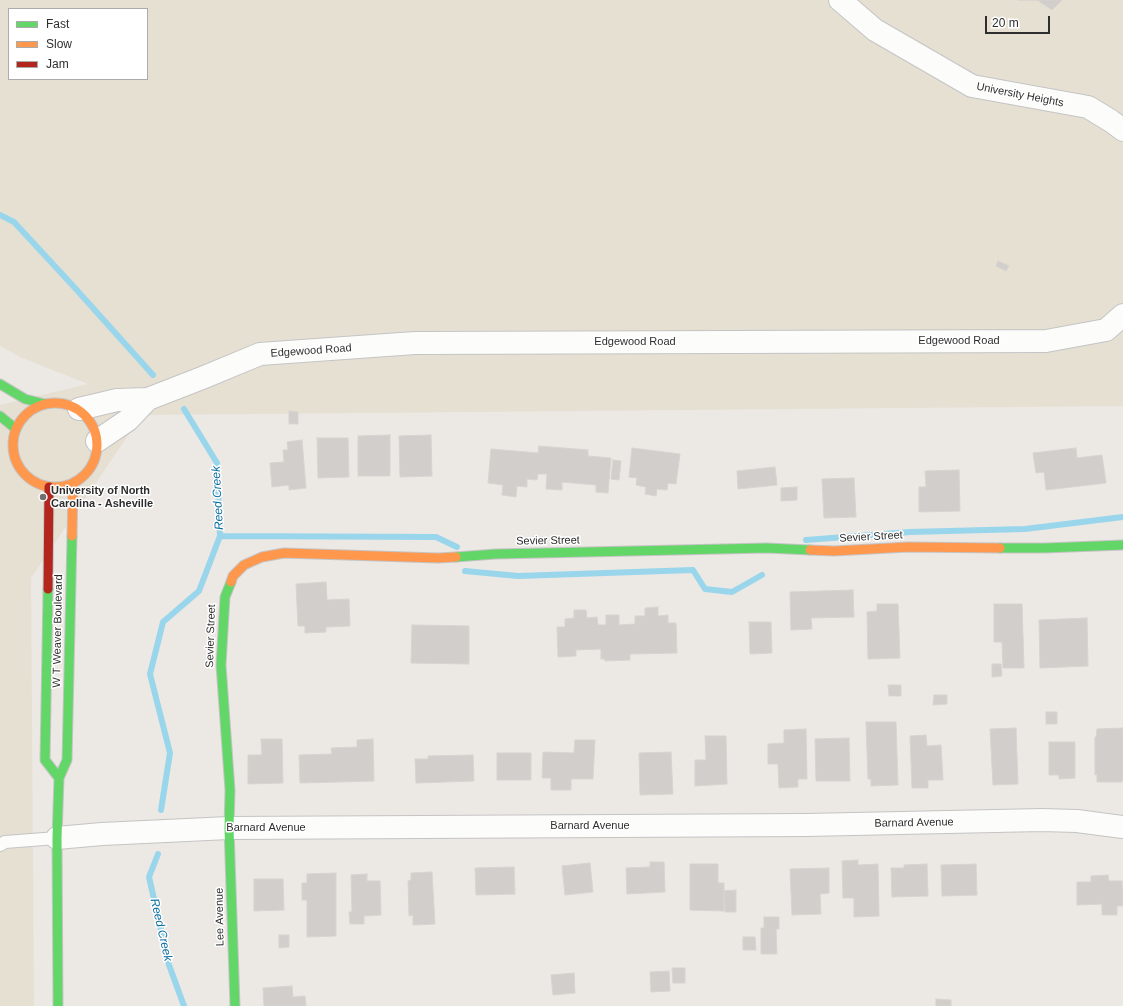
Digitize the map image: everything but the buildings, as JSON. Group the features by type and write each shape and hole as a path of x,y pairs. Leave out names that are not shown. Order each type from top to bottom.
{"street":[{"name":"University Heights","path":"840,0 875,30 972,86 1088,107 1123,130"},
{"name":"Edgewood Road","path":"79,409 117,400 148,399 260,354 415,343 1046,341 1106,330 1123,315"},
{"path":"0,384 25,399 45,404"},
{"name":"Edgewood Road","path":"97,441 128,420 148,399"},
{"path":"55,402 79,409 94,428 97,441 97,451 92,466 82,478 73,484 61,487 40,485 31,480 19,466 15,457 13,438 16,429 25,416 31,411 45,404 55,402"},
{"path":"0,416 16,429"},
{"name":"W T Weaver Boulevard","path":"58,1006 57,838 59,778 67,760 73,484"},
{"name":"W T Weaver Boulevard","path":"49,487 45,760 59,778"},
{"name":"Sevier Street","path":"230,828 230,790 221,665 225,597 233,576 244,565 262,557 284,553 438,558 496,554 751,548 834,551 908,547 1045,548 1123,545"},
{"name":"Barnard Avenue","path":"57,838 102,834 230,828 806,825 1042,820 1077,821 1123,827"},
{"name":"Lee Avenue","path":"230,828 235,1006"}],"lane":[{"path":"0,845 5,842 57,838"}],"shaded area":[{"name":"University of North Carolina - Asheville","path":"0,0 1123,0 1123,406 142,415 31,578 34,1006 0,1006 0,405 88,384 20,357 0,346"}],"waterway":[{"name":"Reed Creek","path":"0,215 14,222 153,375"},
{"name":"Reed Creek","path":"161,810 170,753 150,674 163,622 199,591 220,536 217,463 184,409"},
{"path":"806,540 910,532 1025,529 1123,517"},
{"path":"220,536 436,537 457,547"},
{"path":"465,571 518,576 693,570 705,589 732,592 762,575"},
{"name":"Reed Creek","path":"158,854 149,877 169,965 184,1006"}],"traffic: fast":[{"path":"0,384 25,399 45,404"},
{"path":"0,416 16,429"},
{"path":"58,1006 57,838 59,778 67,760 72,536"},
{"path":"1000,548 1123,545"},
{"path":"456,557 496,554 767,548 810,550"},
{"path":"231,582 225,597 221,665 230,790 229,828 235,1006"},
{"path":"48,589 45,760 59,778"}],"traffic: slow":[{"path":"55,403 71,406 85,415 94,429 97,445 94,461 85,475 71,484 55,487 39,484 25,475 16,461 13,445 16,429 25,415 39,406 55,403"},
{"path":"72,536 73,484"},
{"path":"810,550 834,551 908,547 1000,548"},
{"path":"231,582 233,576 244,565 262,557 284,553 438,558 456,557"}],"traffic: jam":[{"path":"48,589 49,487"}],"place":[{"name":"University of North Carolina - Asheville","path":"43,497"}]}
